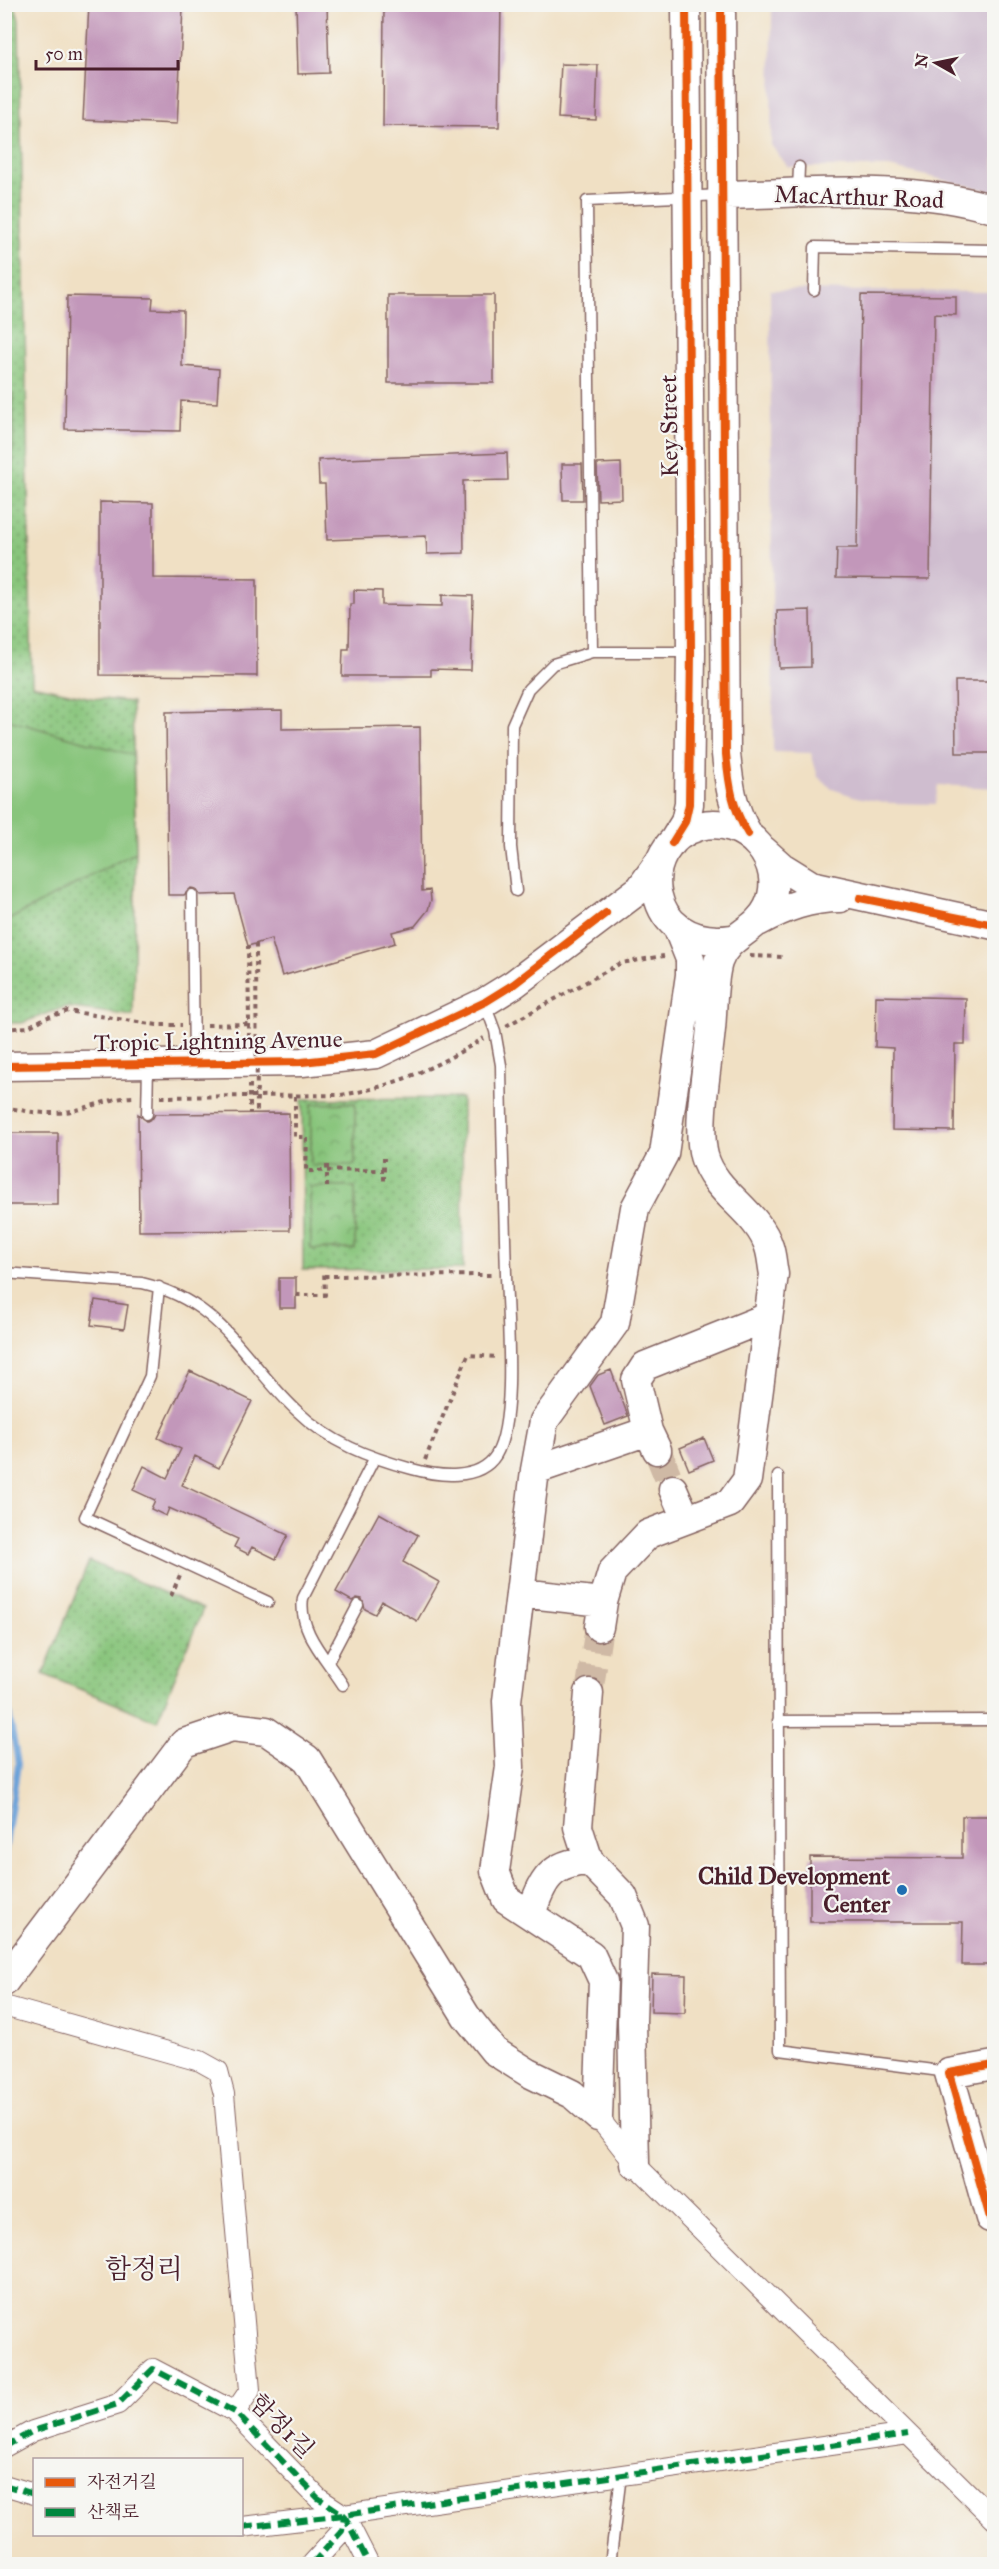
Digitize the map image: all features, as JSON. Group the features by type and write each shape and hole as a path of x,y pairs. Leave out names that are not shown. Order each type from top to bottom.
{"street":[{"name":"Key Street","path":"666,852 684,822 689,804 691,652 686,4"},
{"path":"721,4 726,754 730,792 737,815 771,868 773,887 769,905 758,922"},
{"name":"MacArthur Road","path":"722,195 799,180 937,196 994,209"},
{"path":"598,2117 603,1981 591,1955 506,1899 495,1871 510,1767 507,1701 535,1470 544,1421 615,1323 635,1208 664,1154 690,975 690,959 657,888 666,852 685,832 700,826 725,825 756,842 782,867 811,885 860,898 994,925"},
{"name":"Tropic Lightning Avenue","path":"4,1066 302,1062 376,1054 484,1002 514,984 640,889 666,852"},
{"path":"606,913 627,906 648,906 704,940 731,939 789,906 820,898 860,898"},
{"path":"520,1593 601,1615 612,1572 648,1534 730,1503 747,1480 774,1274 769,1245 749,1215 717,1180 704,1156 702,1127 715,979 722,951 731,939"},
{"path":"535,1470 652,1441 636,1380 645,1366 768,1317"},
{"path":"673,1489 686,1519"},
{"path":"589,1693 578,1827 590,1861 623,1896 635,1926 632,2021 635,2163"},
{"path":"4,1982 184,1743 232,1727 266,1731 307,1759 466,2016 494,2051 529,2073 572,2094 598,2117 635,2163 994,2519"},
{"path":"531,1914 542,1883 573,1862 590,1861"},
{"path":"4,2006 200,2061 218,2071 224,2094 250,2390 235,2412"},
{"path":"992,2224 949,2073 994,2065"},
{"name":"함정1길","path":"4,2447 33,2431 118,2404 153,2369 235,2412 318,2498 344,2515"},
{"path":"243,2527 344,2515 908,2434"},
{"path":"4,2485 33,2494"},
{"path":"312,2565 342,2531 344,2515"},
{"path":"344,2515 369,2565"}],"lane":[{"path":"592,652 587,201 722,195"},
{"path":"814,290 815,247 994,250"},
{"path":"516,891 511,847 512,725 528,689 553,664 592,652 691,652"},
{"path":"192,895 194,1063"},
{"path":"4,1273 142,1283 159,1287 188,1299 222,1324 295,1410 328,1437 374,1459 420,1472 443,1476 461,1475 482,1467 496,1455 506,1423 508,1358 501,1065 495,1031 484,1002"},
{"path":"147,1114 148,1063"},
{"path":"159,1287 150,1376 85,1517 268,1602"},
{"path":"343,1685 305,1627 300,1613 303,1598 374,1459"},
{"path":"778,1476 780,2050 949,2073"},
{"path":"328,1662 358,1605"},
{"path":"778,1721 994,1720"},
{"path":"610,2565 621,2475"}],"path":[{"path":"256,944 257,1113"},
{"path":"4,1029 28,1027 45,1018 68,1011 157,1025 249,1023 249,946"},
{"path":"295,1096 292,1137 307,1137 306,1171 327,1168 384,1170"},
{"path":"384,1158 384,1183"},
{"path":"327,1168 327,1187"},
{"path":"296,1295 325,1295 324,1270"},
{"path":"324,1276 506,1275"},
{"path":"420,1472 468,1355 508,1358"},
{"path":"171,1596 185,1563"}],"shaded area":[{"path":"772,5 994,5 994,192 889,167 788,167 771,145"},
{"path":"770,290 994,292 994,788 938,785 935,804 890,803 856,797 832,789 818,777 811,753 773,752"}],"green space":[{"path":"4,5 15,5 19,20 32,685 92,698 132,702 136,852 133,1016 65,1007 22,1023 5,1023"},
{"path":"5,394 14,394 13,469 5,469"},
{"path":"5,719 133,755 136,852 5,922"},
{"path":"462,1098 463,1269 303,1270 302,1099"},
{"path":"355,1103 355,1165 311,1165 311,1104"},
{"path":"310,1187 355,1187 355,1249 311,1249"},
{"path":"89,1561 203,1609 157,1721 43,1674"}],"building":[{"path":"89,4 183,8 177,124 83,120"},
{"path":"296,4 327,4 329,73 298,74"},
{"path":"384,4 501,4 499,127 383,126"},
{"path":"561,64 598,65 596,120 558,118"},
{"path":"388,295 494,295 494,383 388,383"},
{"path":"861,295 956,296 956,315 934,314 930,579 836,578 837,548 857,548"},
{"path":"67,296 153,298 152,309 183,310 182,366 219,369 217,403 181,401 180,431 65,429"},
{"path":"507,453 508,480 463,481 464,553 427,554 426,536 327,540 325,484 319,484 318,460"},
{"path":"621,463 622,499 598,500 597,464"},
{"path":"562,464 582,464 583,500 563,500"},
{"path":"100,502 153,503 153,578 257,579 257,676 100,675"},
{"path":"354,590 382,591 382,605 442,606 442,595 473,596 471,670 431,669 431,676 342,676 343,649 349,649 350,604 354,604"},
{"path":"810,610 811,667 779,668 777,611"},
{"path":"955,681 994,681 994,753 956,753"},
{"path":"282,710 282,729 420,727 422,891 430,890 431,900 428,910 415,926 392,932 395,943 282,976 271,939 248,946 234,894 200,895 196,889 191,888 184,895 168,895 166,712"},
{"path":"876,996 966,998 965,1044 955,1044 954,1131 892,1130 893,1048 875,1047"},
{"path":"289,1113 290,1230 139,1231 138,1114 147,1121 155,1114"},
{"path":"4,1133 58,1133 58,1205 4,1205"},
{"path":"279,1278 296,1278 296,1308 279,1308"},
{"path":"95,1300 128,1305 124,1329 91,1325"},
{"path":"611,1370 628,1416 605,1425 590,1386 598,1375"},
{"path":"190,1371 252,1401 219,1468 195,1456 182,1485 288,1535 276,1559 252,1547 248,1554 234,1547 238,1539 169,1508 166,1516 151,1509 155,1500 133,1490 144,1466 167,1478 181,1449 158,1438"},
{"path":"704,1438 713,1460 689,1470 680,1448"},
{"path":"379,1513 418,1535 403,1562 439,1582 417,1621 382,1601 375,1614 365,1609 362,1599 357,1598 352,1601 336,1592"},
{"name":"Child Development Center","path":"962,1816 994,1816 994,1965 962,1965 963,1922 810,1922 810,1857 962,1858"},
{"path":"652,1974 686,1975 685,2013 651,2012"}],"waterway":[{"path":"4,1684 18,1764 4,1858"}],"tunnel":[{"path":"657,1450 673,1489"},
{"path":"589,1693 599,1627"}],"marked path":[{"path":"4,2447 33,2431 118,2404 153,2369 235,2412 318,2498 344,2515 369,2564"},
{"path":"243,2527 344,2515 908,2434"},
{"path":"4,2485 33,2494"},
{"path":"312,2564 342,2531 344,2516"}],"cycle path":[{"path":"672,843 685,822 689,804 691,652 686,4"},
{"path":"721,4 726,754 732,795 738,815 748,834"},
{"path":"860,898 994,925"},
{"path":"4,1066 302,1062 376,1054 485,1002 514,984 606,913"},
{"path":"990,2218 949,2073 994,2065"}],"place":[{"name":"Child Development Center","path":"902,1890"}],"district":[{"name":"함정리","path":"144,2269"}]}
